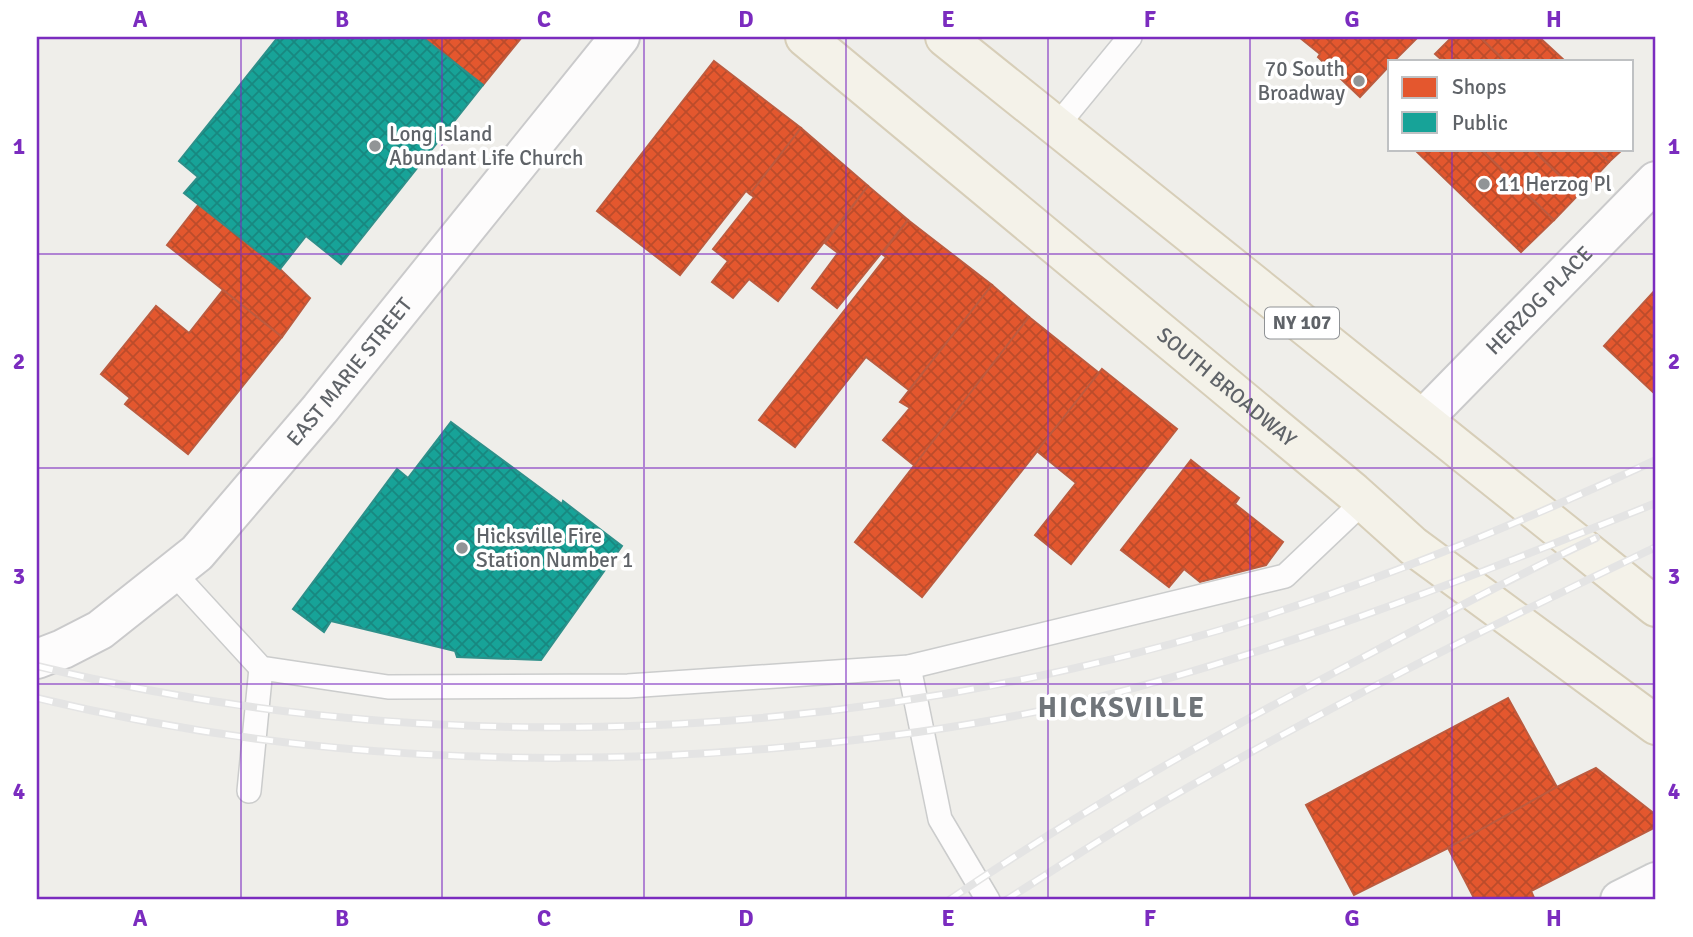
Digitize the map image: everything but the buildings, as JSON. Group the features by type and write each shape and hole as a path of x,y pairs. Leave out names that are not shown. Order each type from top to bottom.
{"main road":[{"name":"EAST MARIE STREET","path":"37,659 63,649 100,629 197,553 320,409 620,37"},
{"name":"SOUTH BROADWAY","path":"805,37 1413,546 1656,725"},
{"name":"NY 107","path":"945,37 1656,607"},
{"name":"HERZOG PLACE","path":"1423,419 1656,181"},
{"path":"1620,900 1656,881"}],"lane":[{"path":"1056,127 1130,37"},
{"path":"173,572 261,668 388,687 628,686 909,667 1285,576 1363,502"},
{"path":"909,667 940,819 988,900"},
{"path":"249,791 261,668"}],"railway":[{"path":"37,666 183,696 332,716 481,726 631,726 780,716 929,697 1076,668 1220,630 1331,594 1441,553 1656,460"},
{"path":"37,698 132,719 227,735 324,747 421,754 518,758 615,757 712,753 877,737 1047,710 1227,661 1371,613 1656,503"},
{"path":"949,900 1049,835 1203,744 1477,597 1596,538"},
{"path":"1006,900 1154,807 1277,738 1465,640 1656,547"}],"place":[{"name":"70 South Broadway","path":"1359,81"},
{"name":"Long Island Abundant Life Church","path":"375,146"},
{"name":"11 Herzog Pl","path":"1484,184"},
{"name":"Hicksville Fire Station Number 1","path":"462,548"}],"district":[{"name":"HICKSVILLE","path":"1122,708"}]}
